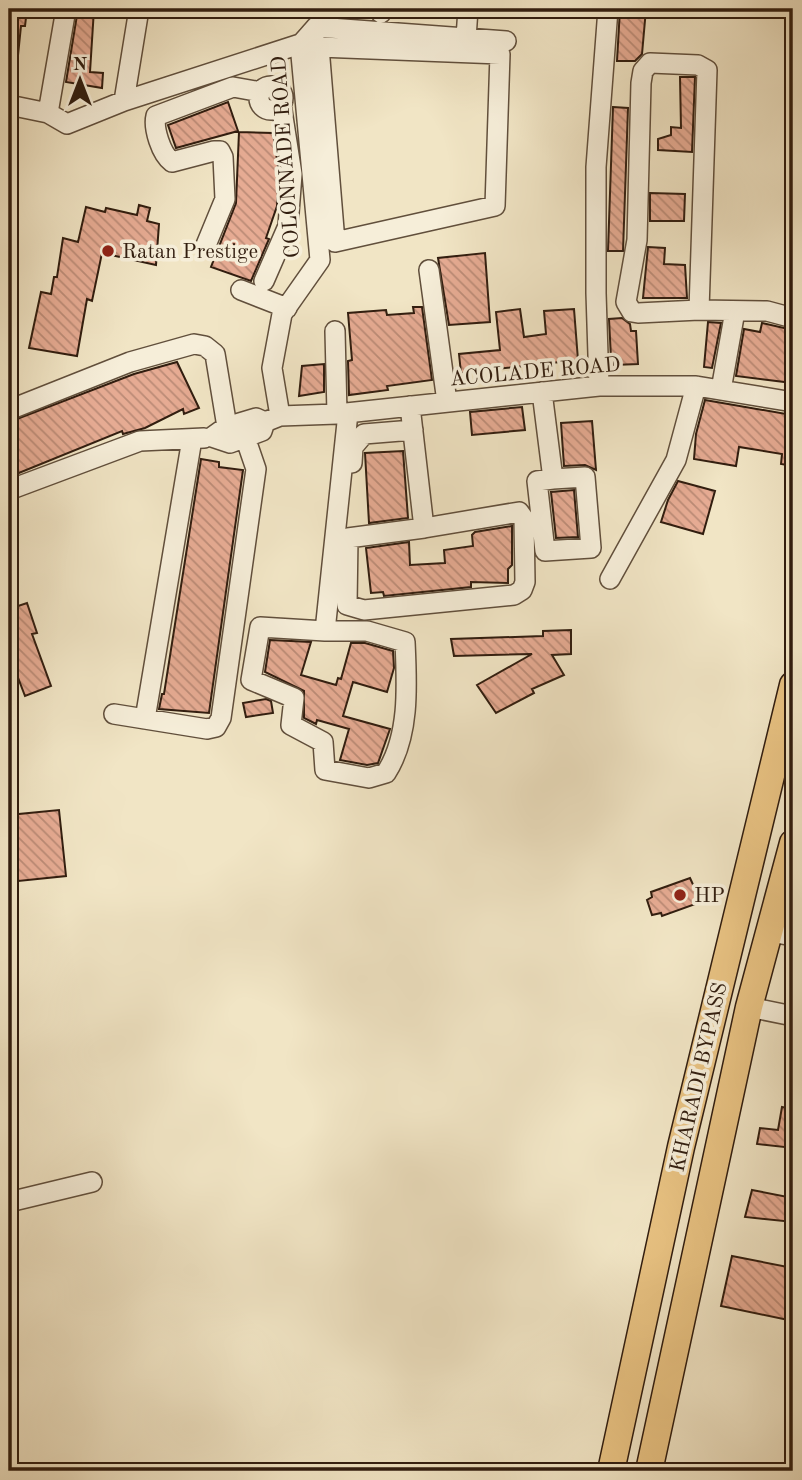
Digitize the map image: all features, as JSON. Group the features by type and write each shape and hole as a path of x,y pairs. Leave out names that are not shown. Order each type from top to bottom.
{"highway":[{"name":"KHARADI BYPASS","path":"611,1471 686,1125 793,685"},
{"name":"KHARADI BYPASS","path":"649,1471 749,1007 781,934 792,853"}],"street":[{"path":"9,105 48,113 66,9"},
{"path":"124,101 139,9"},
{"path":"467,38 468,9"},
{"path":"600,386 596,167 608,9"},
{"path":"309,42 500,54 495,206 335,242 309,42 316,27 506,41"},
{"name":"COLONNADE ROAD","path":"48,113 67,124 124,101 309,42 305,74 320,260 282,314 272,368 273,419"},
{"path":"699,310 707,70 698,65 650,63 643,71 641,83 637,240 626,302 632,312 638,313 735,310 767,311 793,317"},
{"path":"206,245 225,200 223,157 220,151 214,150 172,162 166,158 154,123 156,116 233,86 274,95 305,74"},
{"path":"264,281 288,226 292,174 274,95"},
{"path":"429,270 447,402"},
{"path":"241,290 287,308"},
{"path":"721,390 735,310"},
{"path":"325,631 342,414 335,331"},
{"path":"9,410 130,362 194,344 205,346 215,354 228,436 256,469 221,718 216,727 207,729 114,714"},
{"name":"ACOLADE ROAD","path":"9,490 141,441 228,436 256,418 342,414 600,386 696,386 793,402"},
{"path":"610,579 676,460 696,386"},
{"path":"542,392 553,479"},
{"path":"410,406 424,528"},
{"path":"348,538 519,512 524,519 525,582 522,590 514,595 354,608 347,605 345,597 348,538 353,447 364,434 413,430"},
{"path":"145,719 192,439"},
{"path":"260,627 325,631 367,631 405,642 407,678 400,752 386,773 369,778 325,770 323,742 291,725 294,698 251,680 260,627"},
{"path":"749,1007 793,1016"},
{"path":"9,1202 92,1182"}],"building":[{"path":"9,9 27,9 25,26 21,26 17,65 9,65"},
{"path":"78,9 94,9 90,72 103,73 102,88 66,82"},
{"path":"321,9 364,9 364,18 321,15"},
{"path":"620,9 646,9 642,54 635,61 617,61"},
{"path":"680,77 695,77 692,152 658,150 658,139 671,135 671,127 681,128"},
{"path":"228,102 238,131 176,148 168,125"},
{"path":"613,107 628,108 623,251 608,251"},
{"path":"239,132 273,133 279,173 277,206 266,238 269,239 251,281 211,267 236,203"},
{"path":"650,193 685,194 684,221 650,221"},
{"name":"Ratan Prestige","path":"139,205 150,208 147,221 159,224 156,265 102,253 92,301 87,299 77,356 29,348 41,292 51,294 54,277 57,277 63,238 78,242 86,207 105,212 106,208 137,215"},
{"path":"648,247 665,248 664,264 685,265 687,298 643,298"},
{"path":"485,253 490,322 449,325 438,258"},
{"path":"413,307 422,307 432,380 349,395 348,361 352,360 348,313 386,310 387,315 414,313"},
{"path":"520,309 524,337 546,334 544,311 574,309 578,360 461,373 459,354 500,350 496,312"},
{"path":"622,318 630,324 631,331 636,331 638,364 614,365 614,358 611,358 609,319"},
{"path":"708,322 721,323 712,368 704,367"},
{"path":"762,323 793,330 793,383 736,376 744,329 760,332"},
{"path":"177,362 199,408 184,414 183,409 145,428 123,434 122,431 9,477 9,457 18,449 9,422 134,374"},
{"path":"324,364 324,392 299,396 302,366"},
{"path":"705,400 792,415 793,466 781,464 782,454 739,447 736,466 694,459 696,434"},
{"path":"522,407 525,430 472,435 470,412"},
{"path":"592,421 596,470 585,465 564,466 561,423"},
{"path":"403,451 408,518 369,523 365,453"},
{"path":"201,459 219,462 219,467 243,470 209,713 159,709 164,694"},
{"path":"678,481 715,491 703,534 661,522"},
{"path":"574,490 578,537 556,538 551,492"},
{"path":"512,526 512,565 508,569 508,583 471,582 471,587 384,596 383,592 371,593 366,548 409,542 410,565 445,563 444,550 473,546 472,535 475,532"},
{"path":"27,603 37,633 32,634 51,686 25,696 9,654 9,609"},
{"path":"571,630 571,654 552,655 564,675 532,689 534,693 496,713 477,685 532,654 454,656 451,639 543,636 543,631"},
{"path":"270,640 311,642 301,675 336,685 338,678 341,679 351,643 365,643 393,651 394,668 387,692 353,682 343,716 390,729 378,763 367,765 340,760 349,729 317,720 316,724 304,718 304,691 265,672"},
{"path":"266,699 271,701 273,713 246,717 243,703"},
{"path":"59,810 66,876 9,882 9,815"},
{"path":"690,878 701,902 662,916 661,913 652,915 647,900 652,897 651,892"},
{"path":"782,1107 793,1109 793,1148 757,1144 760,1128 778,1130"},
{"path":"752,1190 793,1198 793,1222 745,1217"},
{"path":"732,1256 793,1268 793,1321 721,1306"}],"place":[{"name":"Ratan Prestige","path":"108,251"},
{"name":"HP","path":"680,895"}]}
